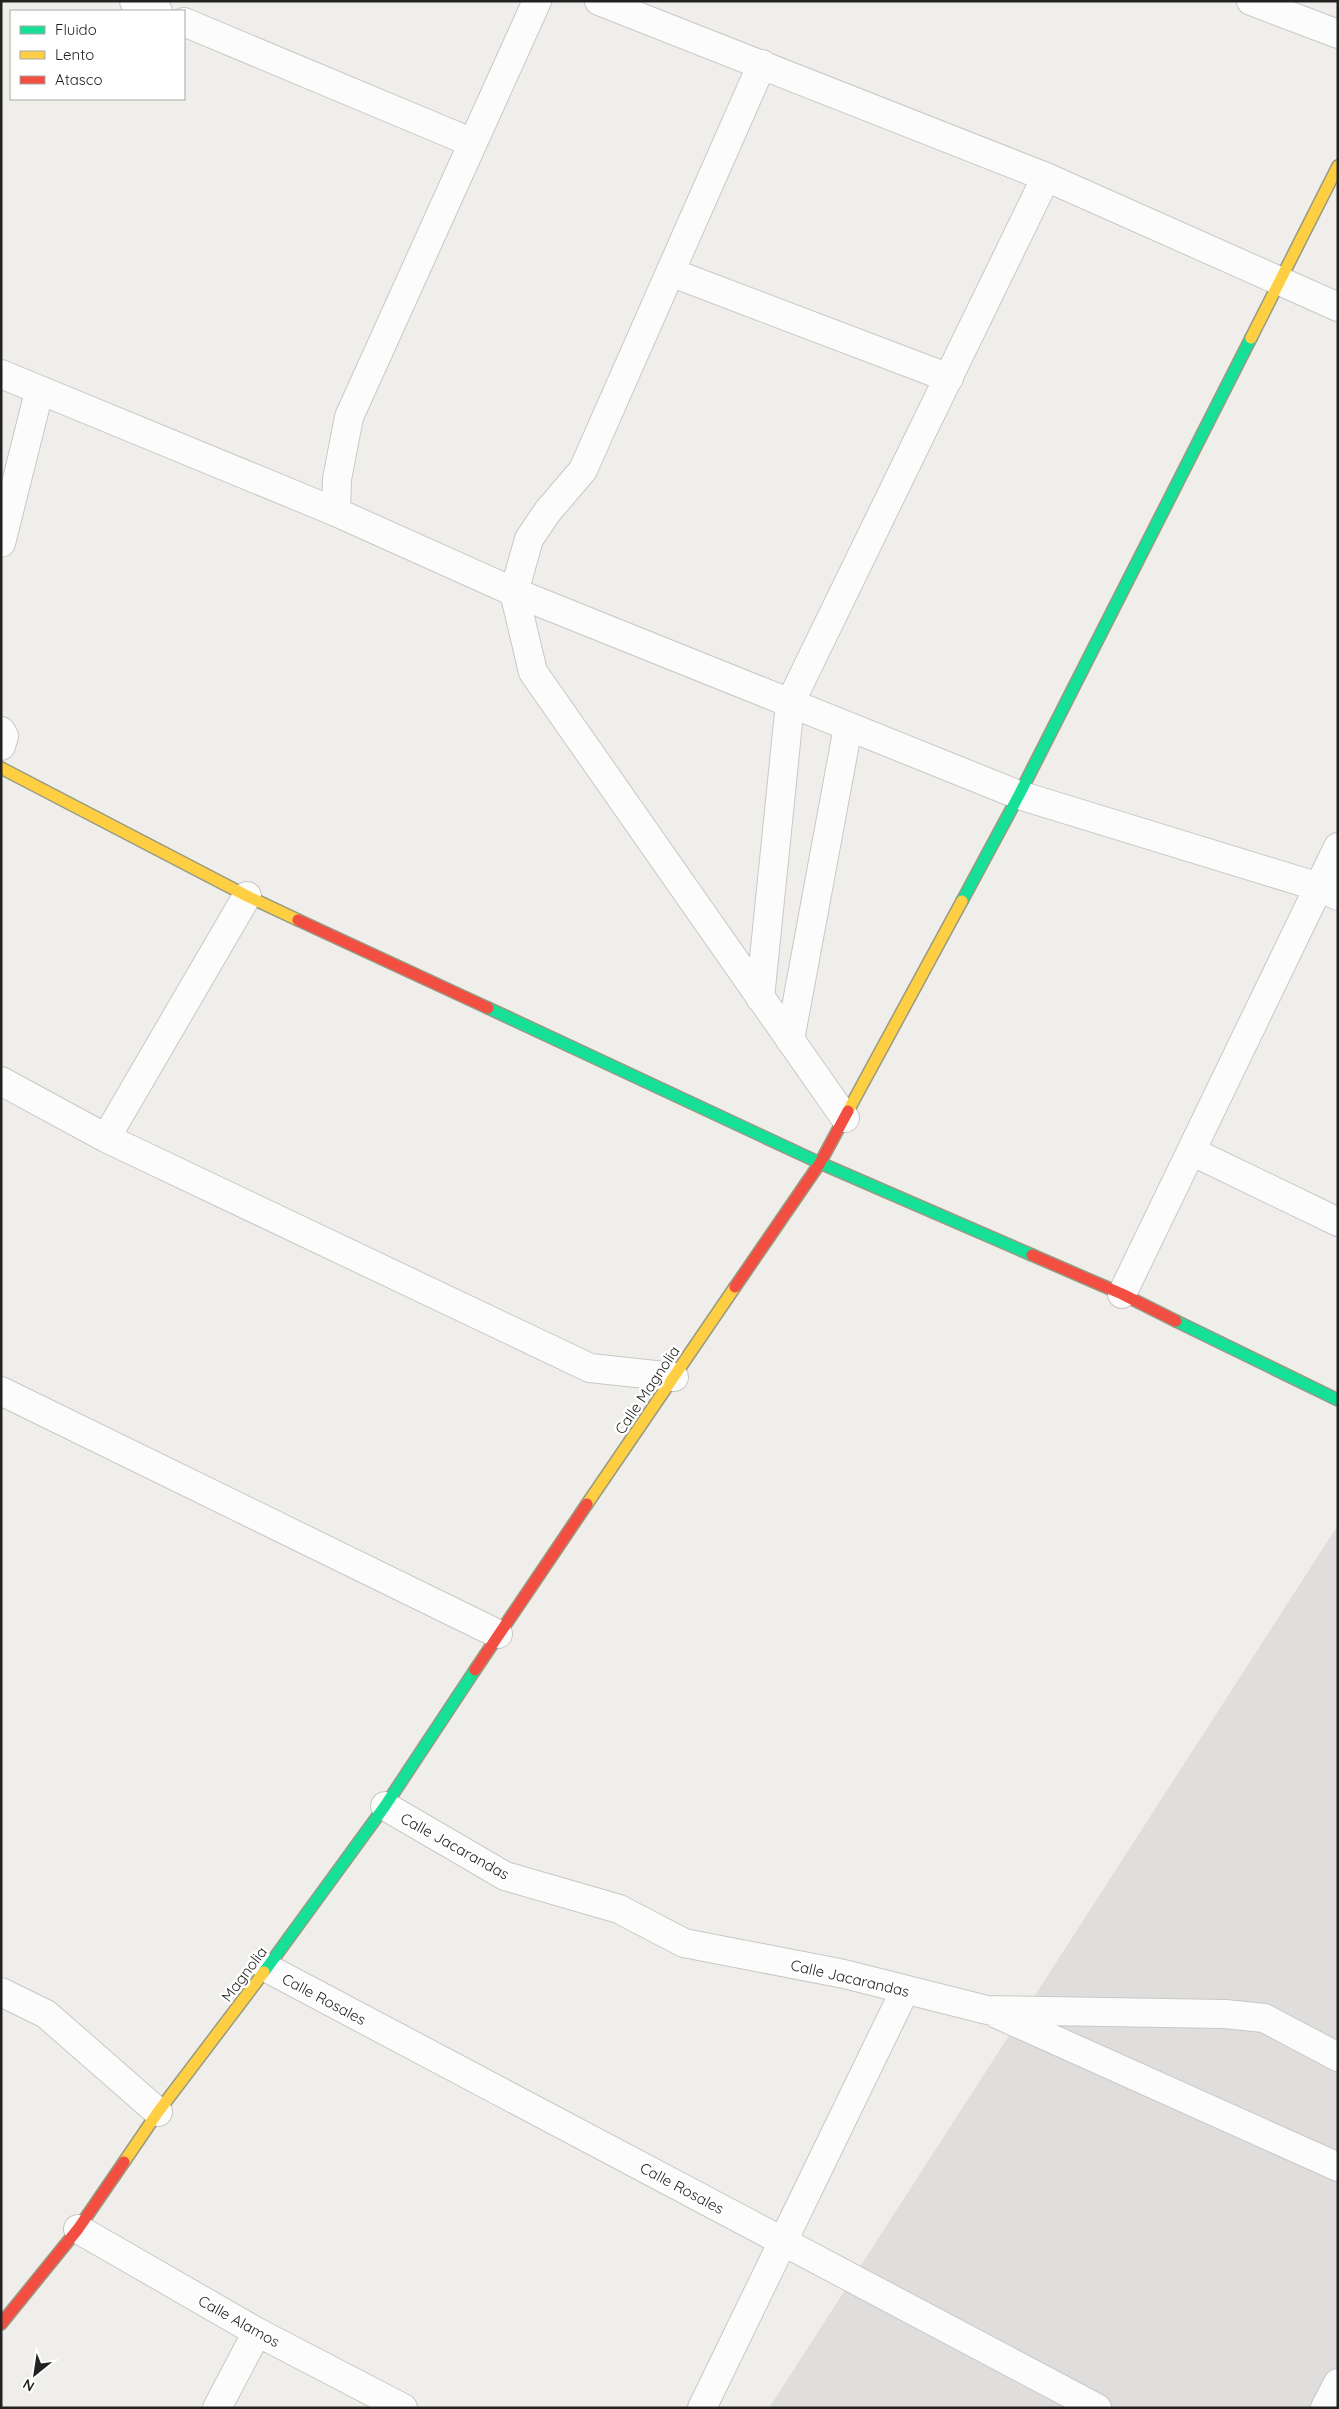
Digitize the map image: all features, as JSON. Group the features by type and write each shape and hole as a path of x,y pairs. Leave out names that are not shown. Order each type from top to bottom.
{"street":[{"path":"134,1 156,10"},
{"path":"336,512 337,479 348,417 537,1"},
{"path":"599,1 1046,177 1338,307"},
{"path":"1251,1 1338,34"},
{"path":"185,22 473,143"},
{"path":"762,64 583,470 548,511 529,539 514,592 533,672 845,1118"},
{"name":"Calle Magnolia","path":"498,1634 820,1163 1019,796 1338,166"},
{"path":"760,998 790,703 1046,177"},
{"path":"670,272 949,378"},
{"path":"1,374 39,392 336,512 514,592 1019,796 1328,892"},
{"path":"1,543 39,392"},
{"path":"790,1040 848,726"},
{"path":"1,731 4,736 1,746"},
{"path":"1,768 247,896 820,1163 1122,1294 1338,1400"},
{"path":"1122,1294 1191,1151 1328,892 1338,847"},
{"path":"106,1138 247,896"},
{"path":"1,1081 106,1138 590,1368 674,1377"},
{"path":"1191,1151 1338,1222"},
{"path":"1,1391 498,1634"},
{"name":"Magnolia","path":"3,2319 78,2229 158,2112 267,1968 385,1806 498,1634"},
{"name":"Calle Jacarandas","path":"385,1806 505,1876 619,1909 684,1943 844,1974 988,2010 1225,2014 1264,2018 1338,2057"},
{"name":"Calle Rosales","path":"267,1968 1097,2408"},
{"path":"702,2408 906,1990"},
{"path":"1,1992 46,2014 158,2112"},
{"path":"988,2010 1338,2167"},
{"name":"Calle Alamos","path":"78,2229 257,2332 404,2408"},
{"path":"217,2408 257,2332"},
{"path":"1325,2408 1338,2383"}],"shaded area":[{"path":"1338,1525 1338,2408 769,2408"}],"traffic: fast":[{"path":"962,901 1019,795 1251,338"},
{"path":"488,1008 820,1163 1032,1255"},
{"path":"1176,1321 1338,1400"},
{"path":"264,1972 385,1806 475,1670"}],"traffic: slow":[{"path":"1251,338 1338,166"},
{"path":"1,768 247,896 298,920"},
{"path":"848,1111 962,901"},
{"path":"587,1504 735,1287"},
{"path":"124,2162 158,2112 264,1972"}],"traffic: jam":[{"path":"298,920 488,1008"},
{"path":"735,1287 820,1163 848,1111"},
{"path":"1032,1255 1122,1294 1176,1321"},
{"path":"475,1670 587,1504"},
{"path":"1,2324 78,2229 124,2162"}]}
